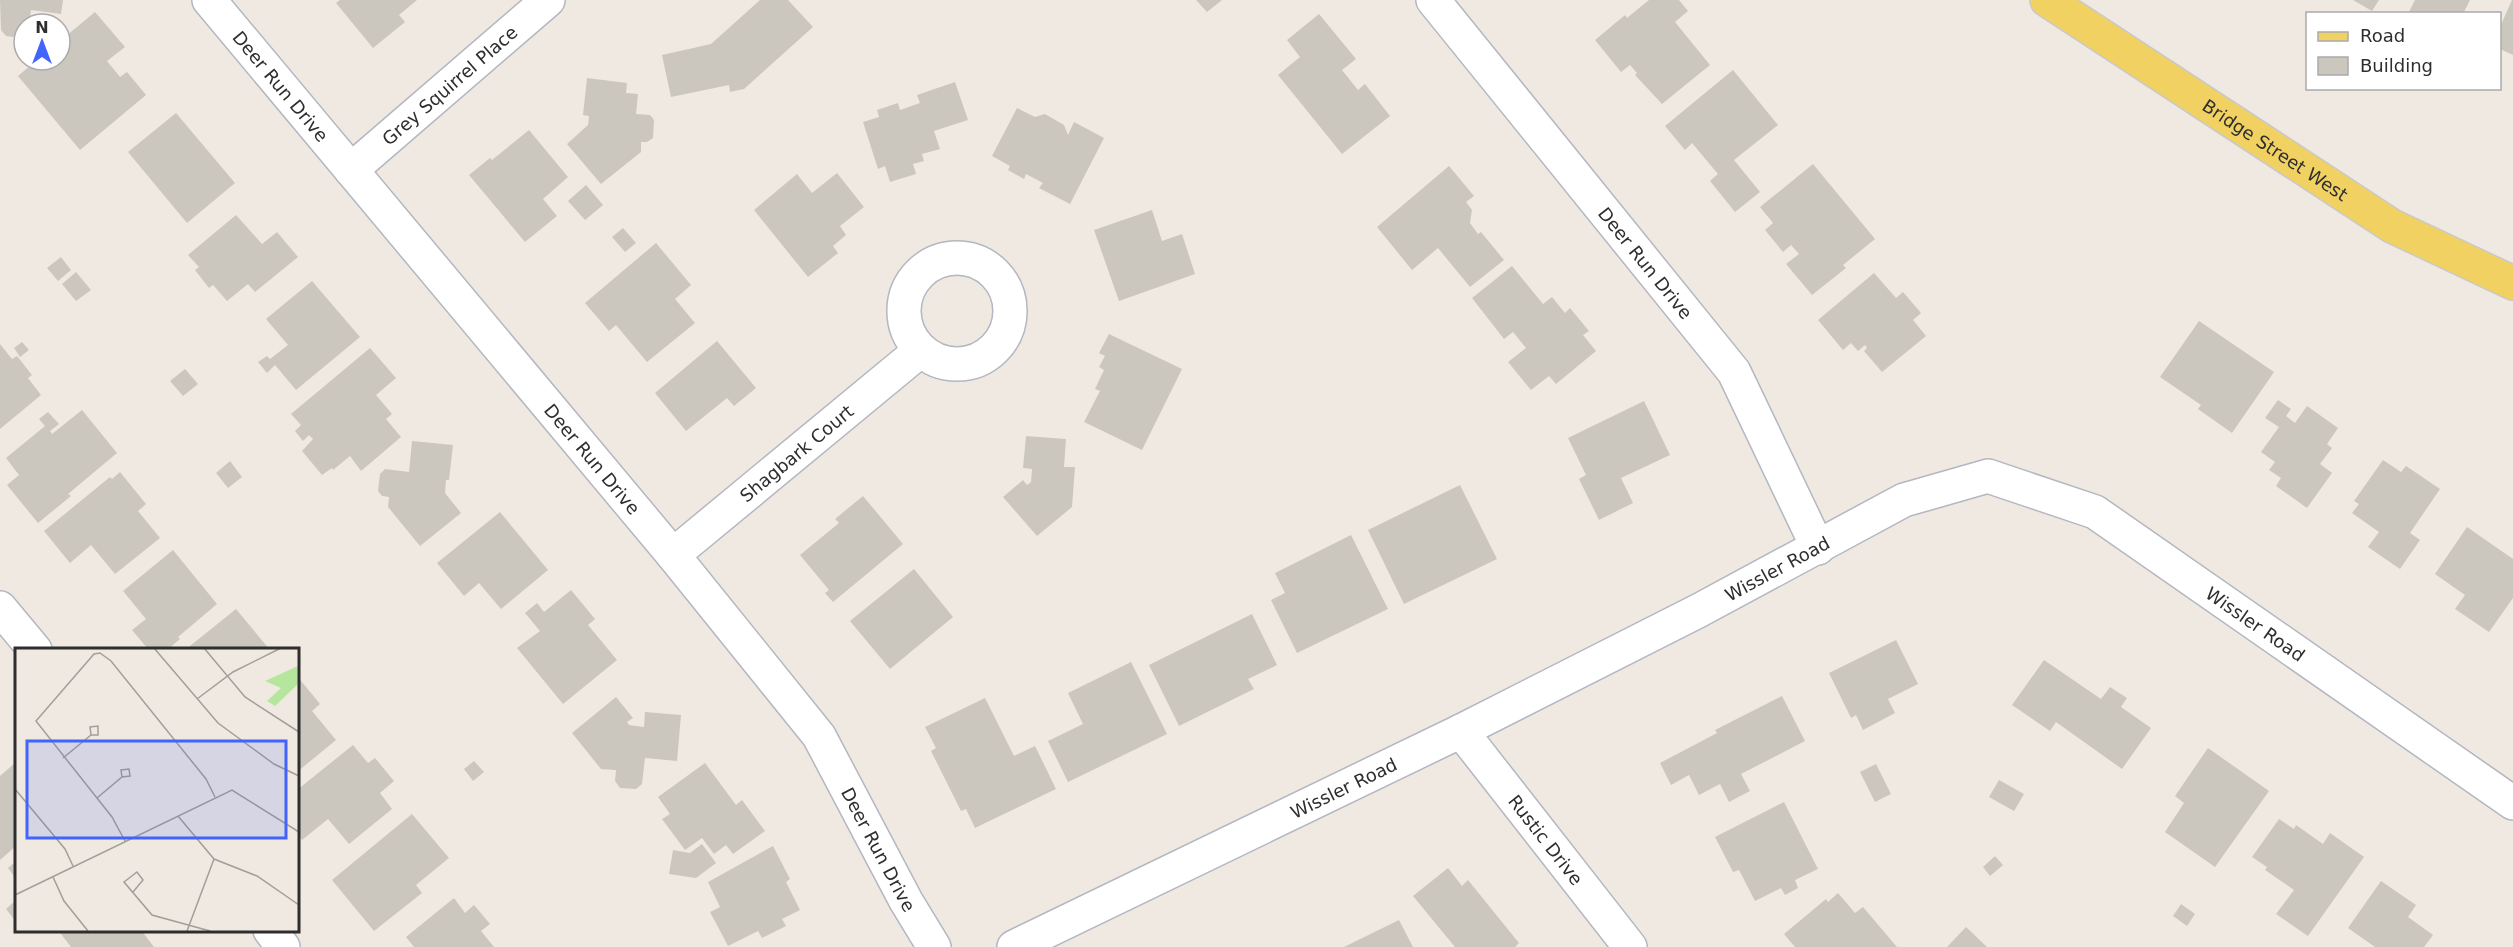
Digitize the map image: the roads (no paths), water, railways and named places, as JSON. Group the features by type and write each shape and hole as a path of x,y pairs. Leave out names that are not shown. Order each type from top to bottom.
{"main road":[{"name":"Bridge Street West","path":"2048,0 2392,226 2513,283"}],"street":[{"name":"Deer Run Drive","path":"209,0 674,555 819,736 906,901 934,947"},
{"name":"Grey Squirrel Place","path":"351,170 548,0"},
{"name":"Deer Run Drive","path":"1433,0 1734,372 1818,548"},
{"name":"Shagbark Court","path":"674,555 921,350"},
{"name":"Wissler Road","path":"1014,947 1461,731 1818,548 1904,500 1988,476 2095,512 2513,803"},
{"path":"0,608 33,648"},
{"name":"Rustic Drive","path":"1461,731 1630,947"},
{"path":"272,932 283,947"}]}
